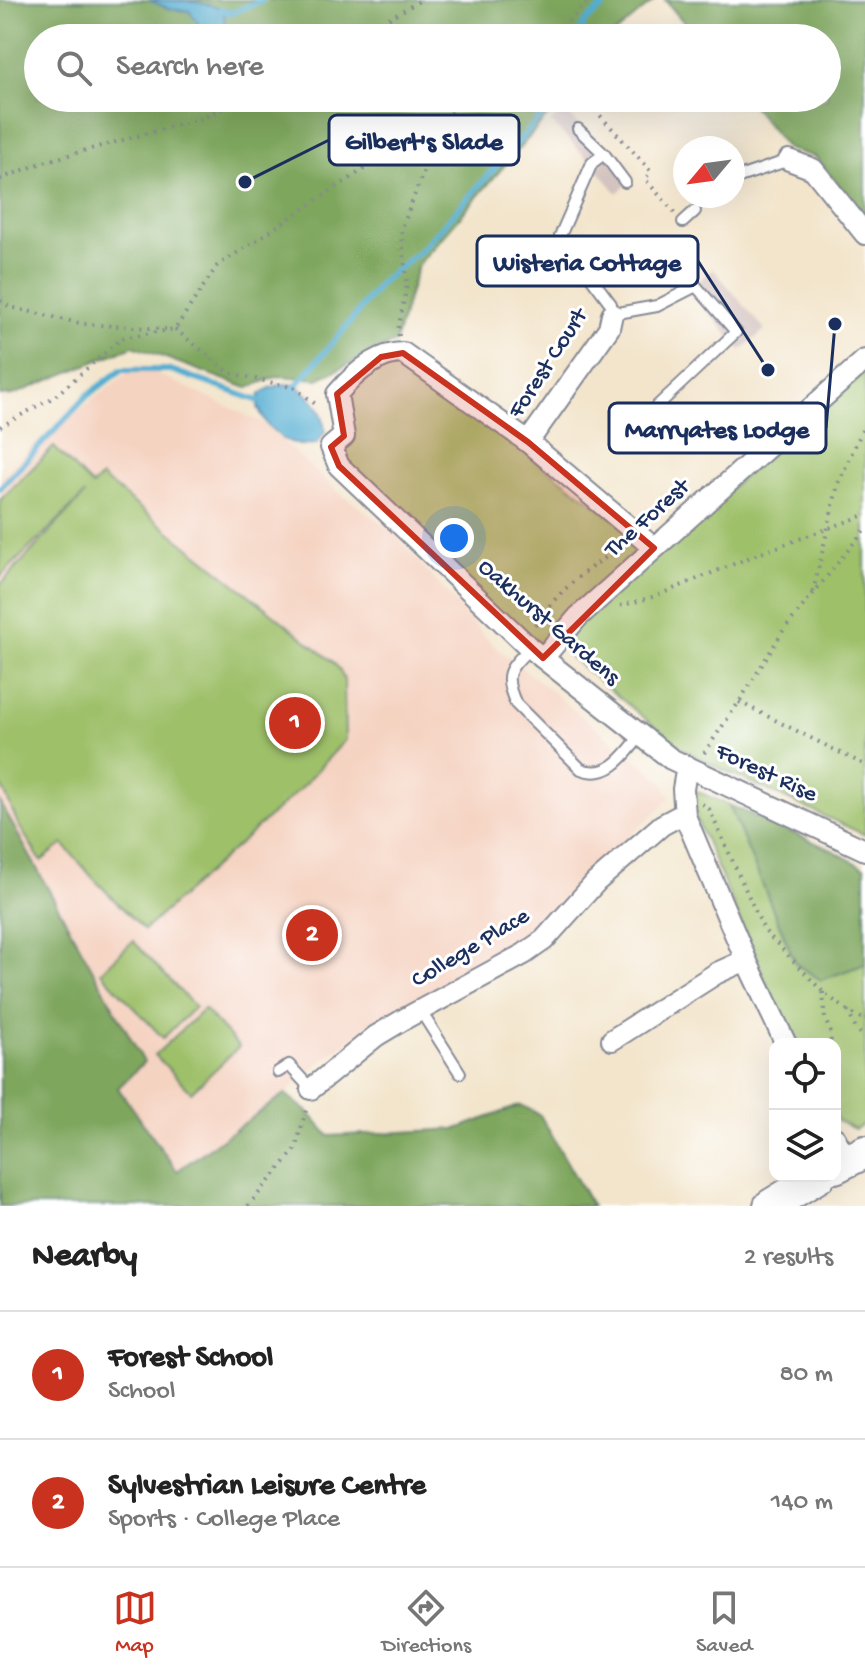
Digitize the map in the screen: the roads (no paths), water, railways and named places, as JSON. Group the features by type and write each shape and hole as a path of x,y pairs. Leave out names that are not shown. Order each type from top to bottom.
{"main road":[{"path":"770,1206 809,1182"}],"street":[{"path":"789,160 813,169 865,234"},
{"name":"Forest Court","path":"528,442 609,328 612,314"},
{"name":"Oakhurst Gardens","path":"528,442 403,353 392,353 350,379 337,394 344,436 331,447 339,466 534,651 671,759 691,767"},
{"name":"The Forest","path":"534,651 578,617 649,544 865,360"},
{"path":"528,442 649,544"},
{"path":"691,767 683,789 685,816 746,960 783,1038"},
{"name":"Forest Rise","path":"691,767 865,850"},
{"name":"College Place","path":"313,1087 376,1036 544,940 596,882 662,825 685,816"},
{"path":"612,1040 717,973 746,960"}],"lane":[{"path":"578,129 604,154 625,182"},
{"name":"Forest Court","path":"604,154 592,163 560,236 611,304 612,314"},
{"path":"745,175 789,160"},
{"path":"683,222 695,211"},
{"path":"612,314 657,306 696,286 736,332 639,423"},
{"path":"534,651 509,669 507,679 510,691 516,704 581,769 591,773 603,772 616,763 641,735"},
{"path":"420,1010 460,1073"},
{"path":"278,1072 289,1065 313,1087"}],"water":[{"path":"149,0 189,1 217,7 224,11 225,24 198,24 189,11 169,9"},
{"path":"284,384 297,385 320,410 325,432 316,444 299,445 283,439 267,425 258,407 260,394"}],"waterway":[{"path":"220,10 232,13 262,0"},
{"path":"584,24 611,0"},
{"path":"297,385 380,283 420,251 545,112"},
{"path":"0,488 88,395 121,370 171,370 259,401"}],"place":[{"name":"Gilbert's Slade","path":"245,182"},
{"name":"Marryates Lodge","path":"835,324"},
{"name":"Wisteria Cottage","path":"768,370"},
{"name":"Forest School","path":"295,723"},
{"name":"Sylvestrian Leisure Centre","path":"312,935"}]}
